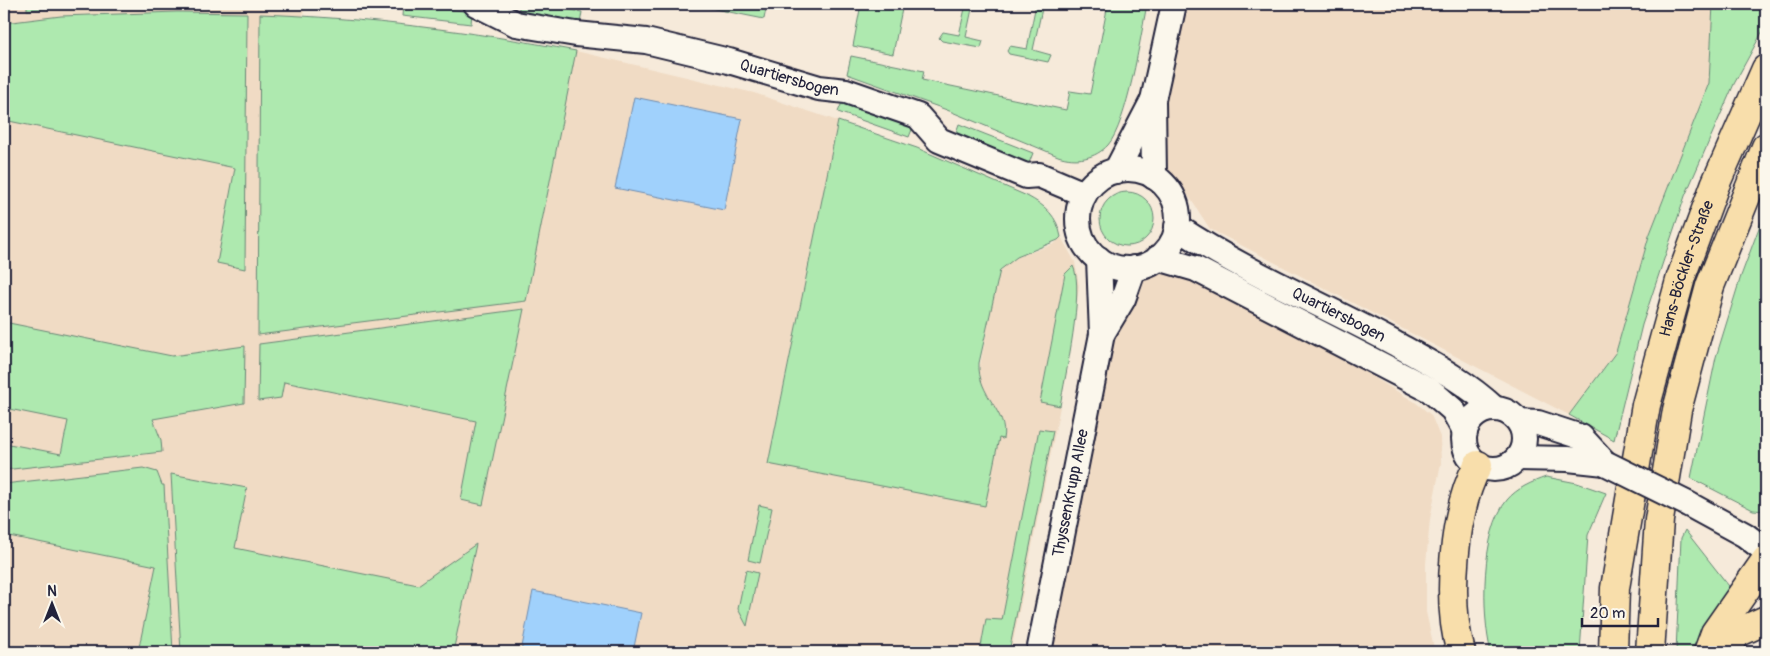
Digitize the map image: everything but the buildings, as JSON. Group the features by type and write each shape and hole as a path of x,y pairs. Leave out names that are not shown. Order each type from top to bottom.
{"main road":[{"name":"Hans-Böckler-Straße","path":"1613,652 1615,588 1646,405 1681,277 1715,186 1766,69"},
{"name":"Hans-Böckler-Straße","path":"1650,652 1659,520 1677,410 1710,286 1766,147"},
{"path":"1461,652 1453,593 1457,536 1465,496 1478,465"},
{"path":"1708,652 1715,633 1766,560"},
{"path":"1724,652 1737,633 1766,620"}],"street":[{"name":"Quartiersbogen","path":"476,4 516,24 576,34 646,41 729,61 819,88 846,90 918,116 939,140 1026,176 1039,175 1084,194"},
{"path":"1154,177 1153,100 1174,4"},
{"path":"1116,171 1153,100"},
{"path":"1116,171 1140,171 1154,177 1172,195 1177,211 1176,227 1172,241 1158,258 1134,268 1112,266 1099,259 1087,247 1080,232 1078,214 1084,194 1102,176 1116,171"},
{"name":"Quartiersbogen","path":"1176,227 1207,247 1332,309 1440,368 1474,390 1495,409"},
{"name":"Quartiersbogen","path":"1158,258 1196,269 1430,390 1453,410 1465,432"},
{"name":"ThyssenKrupp Allee","path":"1039,652 1102,334 1099,259"},
{"name":"ThyssenKrupp Allee","path":"1102,334 1122,300 1134,268"},
{"path":"1519,422 1524,441 1518,458 1504,468 1486,468 1478,465 1466,451 1465,432 1469,422 1485,410 1495,409 1504,411 1519,422 1538,423 1581,437 1605,463"},
{"path":"1518,458 1568,459 1605,463 1688,504 1745,536 1766,551"}],"shaded area":[{"path":"4,4 305,4 303,16 438,28 576,51 754,93 838,121 772,442 999,438 1004,434 1003,424 983,390 979,371 997,276 1009,260 1054,244 1061,237 1075,262 1079,285 1066,377 1011,652 1009,652 1053,432 1039,429 1002,621 986,619 980,652 4,652","holes":["1073,266 1077,280 1075,306 1059,406 1040,401 1065,274"]},
{"path":"1180,4 1713,4 1709,83 1649,236 1616,352 1569,415 1210,229 1186,192 1166,174 1159,102"},
{"path":"1162,263 1193,270 1415,402 1431,415 1440,437 1441,463 1430,519 1426,564 1426,612 1435,652 1043,652 1104,335 1139,272"}],"green space":[{"path":"27,4 89,4 89,6 27,10"},
{"path":"403,4 472,12 471,24 402,16"},
{"path":"520,4 539,4 582,12 580,24 517,17"},
{"path":"690,4 767,4 764,19"},
{"path":"861,4 903,4 893,54 853,46"},
{"path":"966,4 973,4 966,37 983,41 981,48 942,41 939,38 943,32 959,35"},
{"path":"1036,4 1043,4 1033,50 1051,55 1048,62 1009,54 1007,51 1010,46 1027,49"},
{"path":"1108,4 1147,4 1127,99 1115,134 1103,150 1085,158 1072,159 1058,156 947,110 847,74 851,56 924,71 922,80 1066,110 1070,91 1090,94"},
{"path":"1713,4 1766,4 1766,25 1734,84 1685,196 1642,325 1614,440 1569,415 1616,352 1649,236 1709,83"},
{"path":"177,12 247,13 245,269 217,263 235,168 4,120 4,23 61,16"},
{"path":"260,14 379,22 497,37 576,51 526,301 258,335"},
{"path":"843,100 915,122 909,137 838,112"},
{"path":"838,121 917,148 1027,196 1050,212 1057,223 1061,237 1058,240 1017,257 1000,270 979,363 983,385 1002,420 1004,429 1003,439 999,438 985,506 768,464"},
{"path":"959,124 1033,153 1027,168 954,138"},
{"path":"1122,192 1132,192 1146,200 1152,209 1154,219 1152,229 1146,238 1132,246 1122,246 1112,241 1105,234 1100,224 1100,214 1105,204 1112,197"},
{"path":"1766,209 1766,511 1753,510 1691,478 1716,357 1741,276"},
{"path":"1073,266 1077,294 1060,406 1040,402 1065,274"},
{"path":"524,309 483,505 461,500 476,421 284,382 281,398 258,401 259,344"},
{"path":"4,322 172,356 245,346 244,403 153,419 161,440 162,452 4,470 4,443 61,454 68,421 4,408"},
{"path":"1039,429 1053,431 1009,652 980,652 986,619 1002,620"},
{"path":"143,468 157,472 162,485 164,485 173,652 138,652 156,566 4,535 4,484"},
{"path":"171,474 247,488 235,548 418,585 476,544 453,652 181,652"},
{"path":"1546,477 1577,483 1606,493 1588,535 1580,652 1491,652 1486,617 1485,574 1492,532 1498,514 1507,500 1525,486"},
{"path":"759,505 772,508 760,563 748,560"},
{"path":"1685,530 1732,590 1695,652 1676,652 1681,538"},
{"path":"746,570 758,573 747,626 738,609"}],"water":[{"path":"634,97 742,119 724,210 615,188"},
{"path":"533,591 641,613 633,652 521,652"}]}
